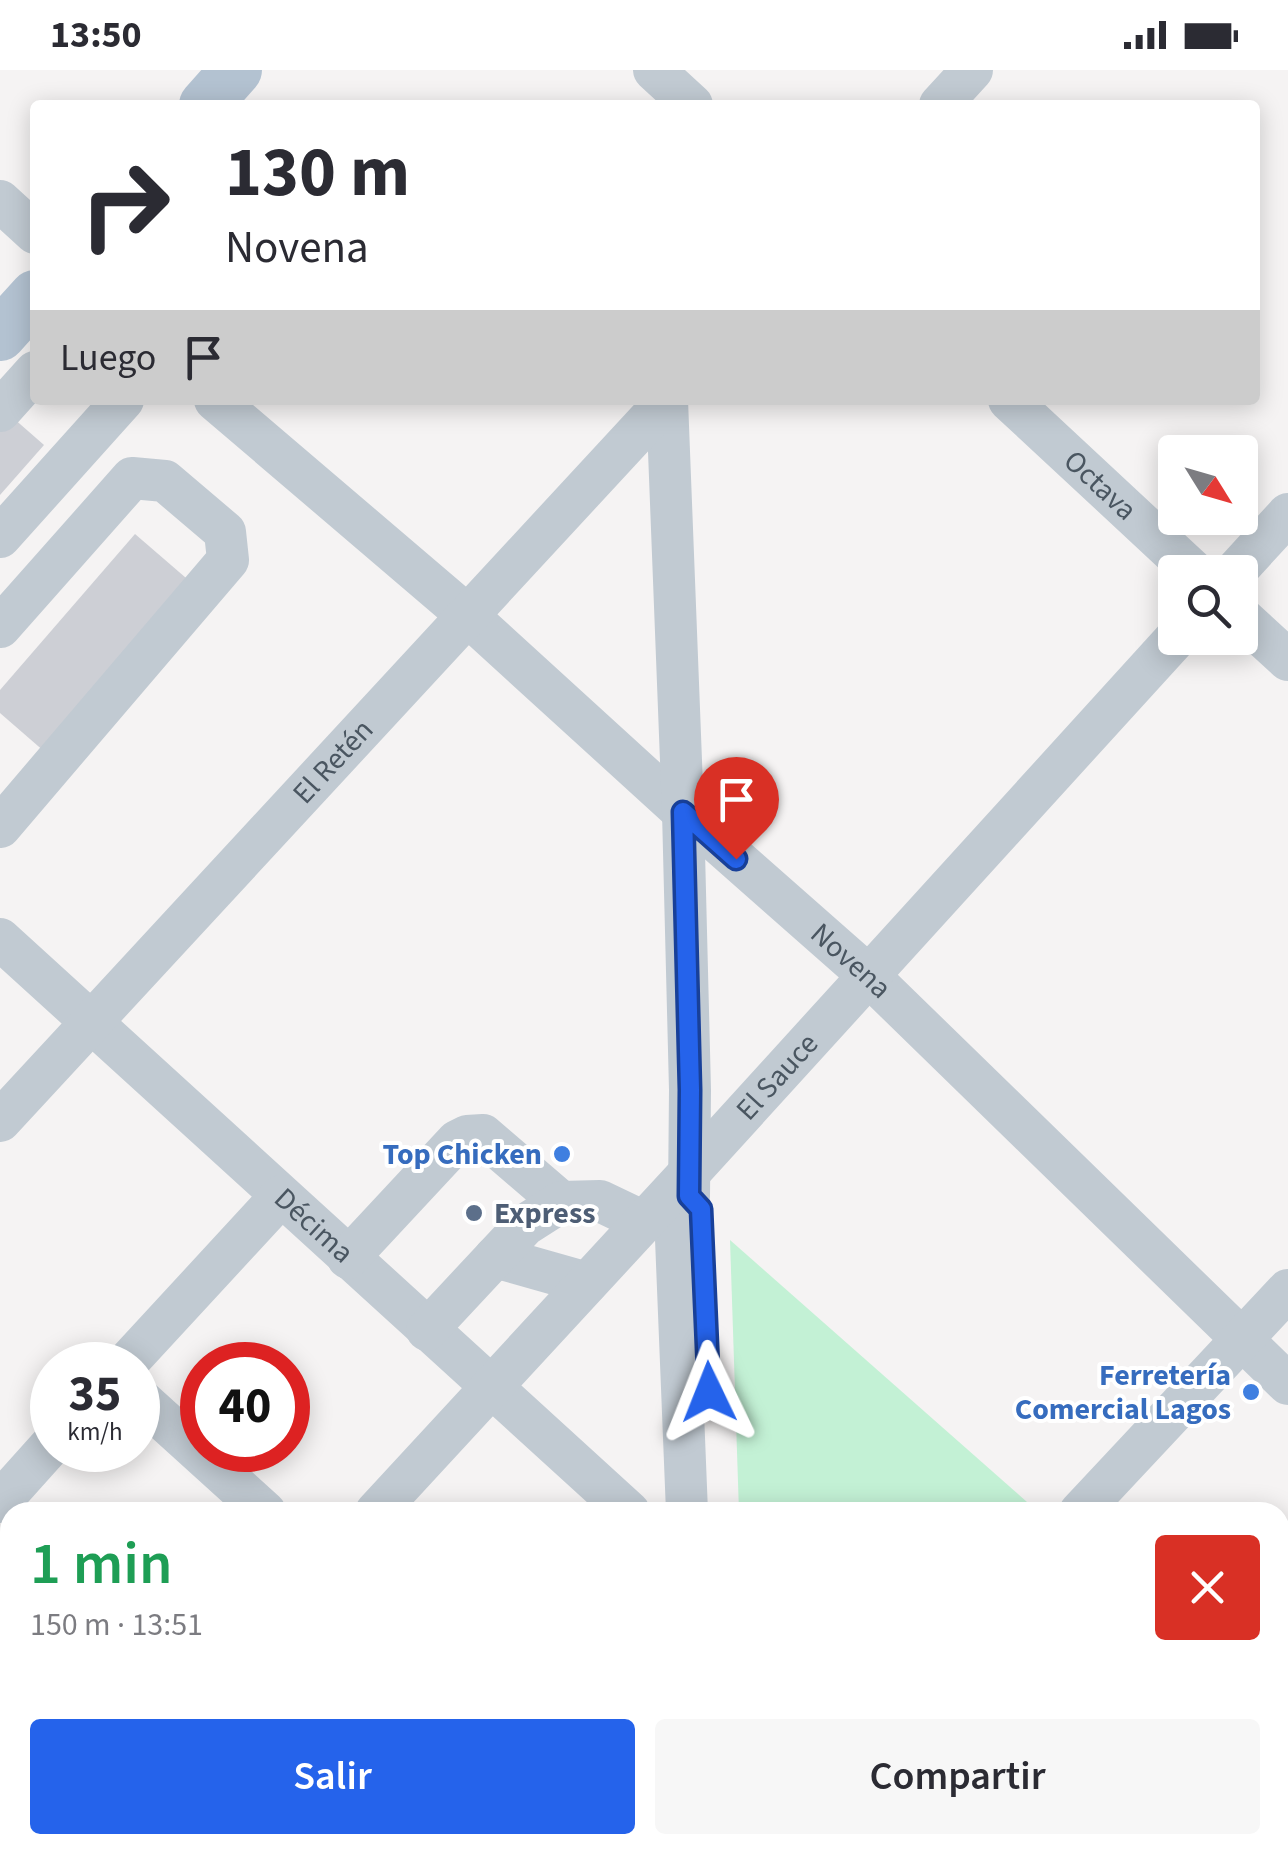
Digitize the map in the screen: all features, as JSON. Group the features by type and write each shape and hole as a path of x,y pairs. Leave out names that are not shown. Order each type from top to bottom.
{"main road":[{"path":"209,100 236,70"},
{"path":"0,335 30,302"}],"street":[{"path":"945,100 972,70"},
{"path":"656,79 685,100"},
{"path":"0,200 30,228"},
{"path":"0,410 30,377"},
{"path":"0,538 119,405"},
{"name":"Novena","path":"221,405 468,616 869,976 1288,1384"},
{"name":"El Retén","path":"0,1121 662,405"},
{"path":"667,405 683,812 690,1184 701,1209 704,1239 714,1502"},
{"name":"Octava","path":"1013,405 1176,555"},
{"path":"0,627 132,478 164,481 224,532 228,560 0,827"},
{"path":"1251,555 1288,514"},
{"path":"1258,632 1288,660"},
{"name":"El Sauce","path":"385,1502 644,1222 690,1184 869,976 1161,655"},
{"name":"Décima","path":"0,939 618,1502"},
{"path":"348,1258 457,1140 467,1136 483,1135 562,1202"},
{"path":"687,1502 674,1214 690,1184"},
{"path":"147,1342 280,1196"},
{"path":"427,1330 525,1225 562,1202 600,1201 644,1222"},
{"path":"495,1257 588,1284"},
{"path":"1089,1502 1288,1290"},
{"path":"160,1417 254,1502"},
{"path":"0,1502 30,1469"}],"green space":[{"path":"730,1240 1027,1502 739,1502"}],"building":[{"path":"4,410 44,445 0,495 0,415"},
{"path":"135,534 215,603 68,772 0,713 0,690"}],"place":[{"name":"Top Chicken","path":"562,1154"},
{"name":"Express","path":"474,1213"},
{"name":"Ferretería Comercial Lagos","path":"1251,1392"}],"route":[{"path":"709,1392 701,1209 689,1196 683,812 736,859"}]}
